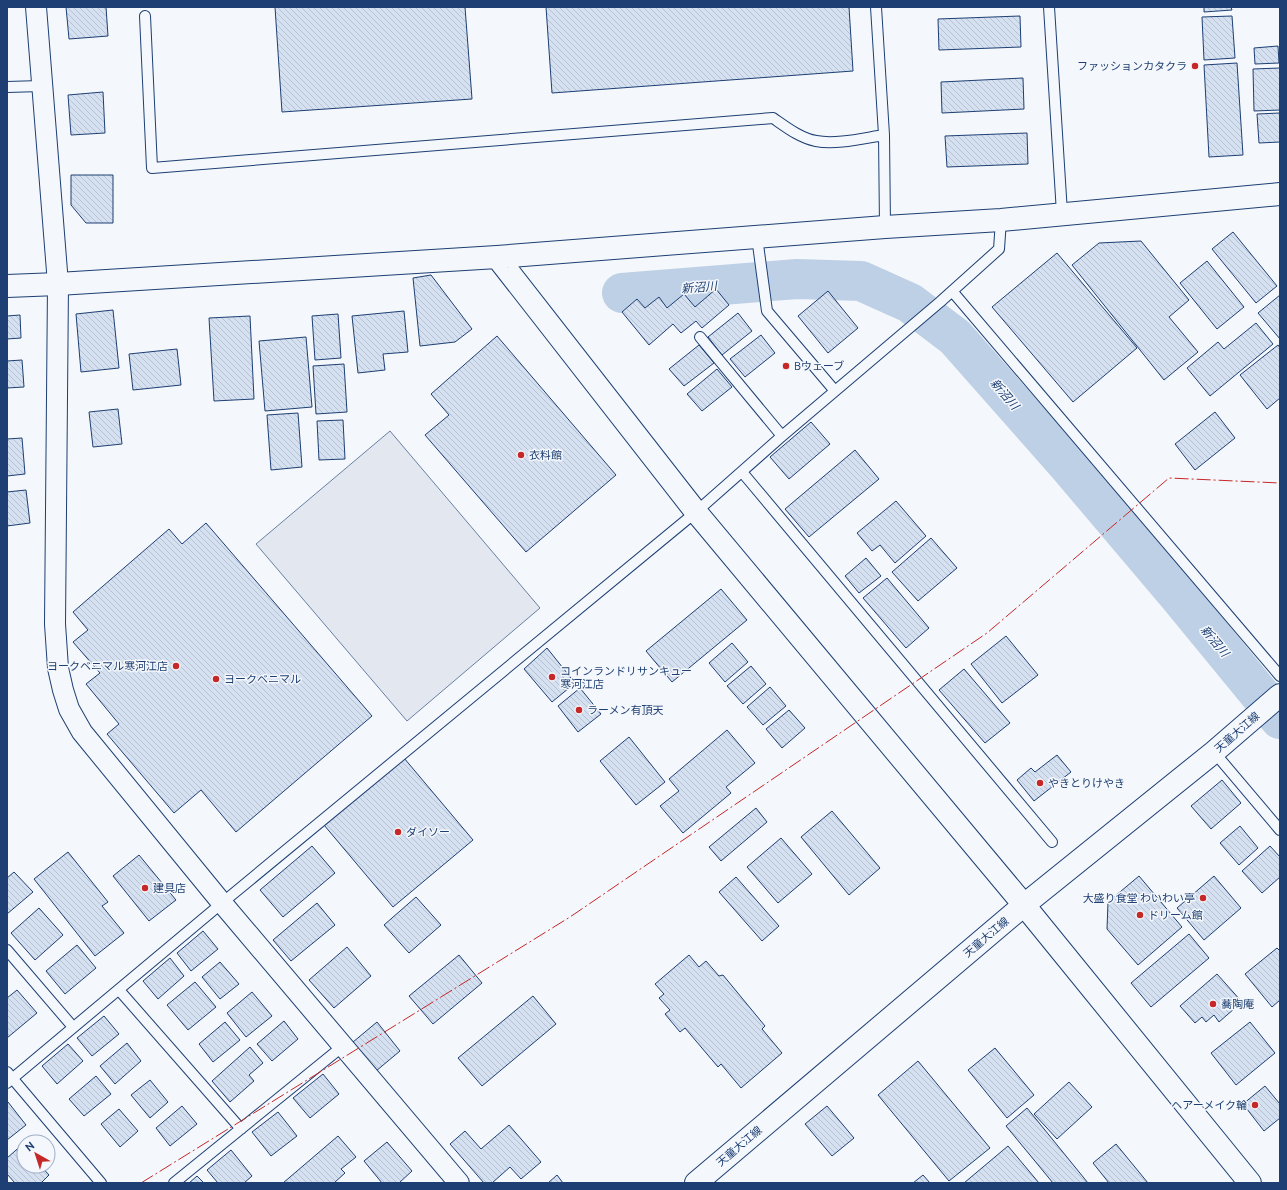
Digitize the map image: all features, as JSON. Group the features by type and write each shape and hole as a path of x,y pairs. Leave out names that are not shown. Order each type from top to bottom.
{"street":[{"path":"36,7 41,86 58,284 56,624 58,668 69,709 82,732 222,903 459,1183"},
{"path":"7,286 497,257 885,227 1001,220 1062,213 1280,194"},
{"path":"497,257 696,512 1024,905 1250,1183"},
{"name":"天童大江線","path":"696,1183 1024,905 1214,752 1280,695"}],"lane":[{"path":"876,7 884,135 885,227"},
{"path":"1049,7 1062,213"},
{"path":"145,16 152,168 772,118 793,132 816,141 846,141 884,135"},
{"path":"7,87 41,86"},
{"path":"101,1183 9,1078 119,990 222,903 696,512 782,436 911,328 999,249 1001,220"},
{"path":"757,237 767,311 835,391"},
{"path":"952,291 1280,676"},
{"path":"700,337 782,436"},
{"path":"742,472 1052,842"},
{"path":"1214,752 1280,830"},
{"path":"7,950 73,1027"},
{"path":"119,990 241,1129"},
{"path":"174,1183 343,1046"}],"shaded area":[{"path":"390,431 540,608 407,721 256,544"}],"building":[{"path":"66,7 106,7 108,36 69,39"},
{"path":"275,7 465,7 472,99 282,112"},
{"path":"546,7 849,7 853,71 552,93"},
{"path":"1204,7 1231,7 1232,10 1204,12"},
{"path":"1020,16 1021,47 939,50 938,19"},
{"path":"1232,16 1235,58 1204,60 1202,17"},
{"path":"1278,46 1279,63 1255,64 1254,48"},
{"path":"1237,63 1243,155 1209,157 1204,65"},
{"path":"1280,68 1280,110 1254,111 1253,69"},
{"path":"1023,78 1024,109 942,113 941,82"},
{"path":"103,92 105,133 71,135 68,95"},
{"path":"1280,113 1280,142 1259,143 1257,114"},
{"path":"1027,133 1028,164 947,167 945,136"},
{"path":"71,175 113,175 113,223 86,223 71,205"},
{"path":"1233,232 1277,286 1256,303 1212,249"},
{"path":"1141,241 1189,300 1169,317 1198,352 1164,380 1072,265 1099,243"},
{"path":"1057,253 1137,348 1073,402 992,307"},
{"path":"1207,261 1244,307 1217,329 1180,283"},
{"path":"431,275 472,329 455,342 420,346 413,278"},
{"path":"716,289 729,305 702,328 696,321 681,333 673,324 649,345 622,312 637,299 645,308 659,297 667,308 684,294 695,307"},
{"path":"828,291 858,328 828,353 798,316"},
{"path":"1280,295 1280,339 1258,313"},
{"path":"113,310 119,368 81,372 76,314"},
{"path":"404,311 408,352 383,354 385,370 358,373 352,316"},
{"path":"738,313 752,331 722,355 708,337"},
{"path":"338,314 341,358 315,360 312,316"},
{"path":"20,315 21,338 7,339 7,316"},
{"path":"250,316 254,399 214,401 209,318"},
{"path":"1256,323 1273,344 1210,396 1187,368 1218,342 1224,349"},
{"path":"761,335 775,353 745,377 730,359"},
{"name":"衣料館","path":"497,336 616,475 526,552 425,435 449,415 431,394"},
{"path":"306,337 312,407 265,411 259,341"},
{"path":"699,345 714,363 684,386 669,369"},
{"path":"1278,345 1280,348 1280,398 1267,409 1240,375"},
{"path":"177,349 181,385 133,390 129,354"},
{"path":"22,360 24,387 7,388 7,361"},
{"path":"344,364 347,412 316,414 313,366"},
{"path":"717,369 732,387 702,411 687,394"},
{"path":"118,409 122,444 93,447 89,412"},
{"path":"1215,412 1235,438 1195,470 1175,444"},
{"path":"298,413 302,467 271,470 267,415"},
{"path":"343,420 345,459 319,460 317,421"},
{"path":"811,422 830,444 789,479 770,457"},
{"path":"22,438 25,474 7,476 7,439"},
{"path":"855,450 879,479 809,537 785,509"},
{"path":"26,490 30,523 7,526 7,492"},
{"path":"896,501 926,536 895,563 880,545 872,551 857,533"},
{"name":"ヨークベニマル","path":"206,523 372,716 236,832 201,790 174,813 107,734 119,724 86,684 100,673 73,642 88,630 73,612 169,529 182,544"},
{"path":"931,538 957,568 918,601 892,572"},
{"path":"866,558 881,576 859,593 845,576"},
{"path":"887,578 929,628 906,648 863,598"},
{"path":"721,589 747,620 672,682 646,651"},
{"path":"1006,636 1038,675 1002,703 971,664"},
{"path":"732,643 748,662 725,682 709,663"},
{"path":"547,648 575,683 552,702 524,669"},
{"path":"751,666 766,684 743,704 727,686"},
{"path":"964,669 1010,723 985,743 939,690"},
{"path":"770,687 786,706 763,725 747,707"},
{"name":"ラーメン有頂天","path":"580,688 601,714 578,732 558,706"},
{"path":"789,710 805,728 782,748 766,729"},
{"path":"727,730 755,763 726,787 731,793 683,833 660,806 679,791 669,779"},
{"path":"629,737 665,782 636,805 600,761"},
{"path":"1057,755 1071,772 1034,801 1017,780 1031,768 1035,772"},
{"name":"ダイソー","path":"404,758 473,840 393,907 324,825"},
{"path":"1222,780 1241,803 1211,829 1191,806"},
{"path":"756,808 767,822 721,861 709,847"},
{"path":"832,811 880,868 849,895 801,837"},
{"path":"1240,826 1258,848 1239,865 1220,843"},
{"path":"781,838 812,874 778,903 747,867"},
{"path":"312,846 335,873 283,917 260,890"},
{"path":"1270,846 1280,857 1280,877 1262,893 1242,871"},
{"path":"68,852 108,902 102,906 124,933 95,956 34,879"},
{"name":"建具店","path":"139,855 176,900 149,921 113,876"},
{"path":"14,872 33,892 7,914 7,878"},
{"name":"ドリーム館","path":"1139,876 1182,927 1138,965 1107,929 1108,902"},
{"path":"1214,876 1241,908 1204,940 1177,908"},
{"path":"736,877 779,926 762,941 719,892"},
{"path":"416,897 441,925 409,953 384,925"},
{"path":"317,903 335,925 291,961 273,940"},
{"path":"39,908 63,935 35,960 11,933"},
{"path":"203,931 218,949 191,971 177,953"},
{"path":"1189,934 1209,958 1151,1007 1131,983"},
{"path":"77,945 96,968 65,994 46,971"},
{"path":"347,947 371,976 334,1008 309,980"},
{"path":"1277,948 1280,951 1280,1000 1272,1007 1245,974"},
{"path":"459,955 482,983 433,1024 409,996"},
{"path":"689,955 699,967 706,961 719,976 723,975 765,1026 762,1029 782,1053 741,1088 721,1064 718,1067 685,1028 680,1032 665,1014 670,1010 659,998 664,994 655,984"},
{"path":"170,958 184,976 158,999 143,981"},
{"path":"220,962 239,984 220,999 202,977"},
{"path":"1217,974 1242,1002 1219,1022 1214,1015 1206,1022 1202,1017 1195,1023 1180,1006"},
{"path":"195,982 216,1007 188,1030 167,1005"},
{"path":"17,990 37,1013 7,1038 7,998"},
{"path":"252,992 272,1016 246,1037 227,1013"},
{"path":"533,996 556,1024 482,1086 458,1058"},
{"path":"104,1016 119,1034 92,1056 77,1038"},
{"path":"284,1021 298,1039 272,1061 257,1044"},
{"path":"225,1022 240,1040 213,1062 199,1044"},
{"path":"377,1022 400,1051 376,1071 353,1042"},
{"path":"1250,1022 1275,1053 1236,1085 1211,1053"},
{"path":"127,1043 141,1061 115,1084 100,1066"},
{"path":"68,1044 83,1061 57,1084 42,1066"},
{"path":"250,1047 263,1063 249,1075 254,1081 230,1102 212,1081"},
{"path":"995,1048 1034,1095 1007,1118 968,1070"},
{"path":"918,1061 990,1148 949,1181 878,1095"},
{"path":"323,1074 339,1094 310,1118 293,1098"},
{"path":"96,1076 111,1094 84,1116 69,1099"},
{"path":"150,1080 168,1102 150,1118 131,1095"},
{"path":"1069,1082 1092,1107 1057,1139 1034,1114"},
{"path":"1265,1086 1280,1104 1280,1118 1264,1131 1243,1104"},
{"path":"8,1102 26,1125 7,1140 7,1103"},
{"path":"182,1106 197,1124 170,1146 156,1128"},
{"path":"827,1106 854,1138 832,1156 805,1124"},
{"path":"1027,1108 1088,1183 1053,1183 1006,1126"},
{"path":"119,1109 138,1131 120,1147 101,1124"},
{"path":"278,1112 297,1136 271,1156 252,1132"},
{"path":"509,1125 541,1162 521,1179 510,1167 492,1183 484,1183 450,1144 465,1131 481,1149"},
{"path":"338,1136 356,1157 341,1169 345,1173 334,1183 283,1183"},
{"path":"387,1142 412,1171 399,1183 382,1183 364,1161"},
{"path":"1116,1144 1148,1183 1109,1183 1093,1163"},
{"path":"1008,1146 1039,1183 964,1183"},
{"path":"16,1150 16,1174 49,1175 41,1183 15,1183 7,1174 7,1158"},
{"path":"231,1150 252,1176 244,1183 218,1183 207,1170"},
{"path":"557,1175 563,1183 548,1183"},
{"path":"923,1175 930,1183 913,1183"},
{"path":"197,1176 204,1183 189,1183"}],"waterway":[{"name":"新沼川","path":"622,293 797,279 861,281 910,303 955,337 1068,465 1179,596 1280,719"}],"power":[{"path":"141,1183 570,917 987,633 1169,478 1280,483"}],"place":[{"name":"ファッションカタクラ","path":"1195,66"},
{"name":"Bウェーブ","path":"786,366"},
{"name":"衣料館","path":"521,455"},
{"name":"ヨークベニマル寒河江店","path":"176,666"},
{"name":"コインランドリサンキュー 寒河江店","path":"552,677"},
{"name":"ヨークベニマル","path":"216,679"},
{"name":"ラーメン有頂天","path":"579,710"},
{"name":"やきとりけやき","path":"1040,783"},
{"name":"ダイソー","path":"398,832"},
{"name":"建具店","path":"145,888"},
{"name":"大盛り食堂 わいわい亭","path":"1203,898"},
{"name":"ドリーム館","path":"1140,915"},
{"name":"蕎陶庵","path":"1213,1004"},
{"name":"ヘアーメイク輪","path":"1255,1105"}]}
